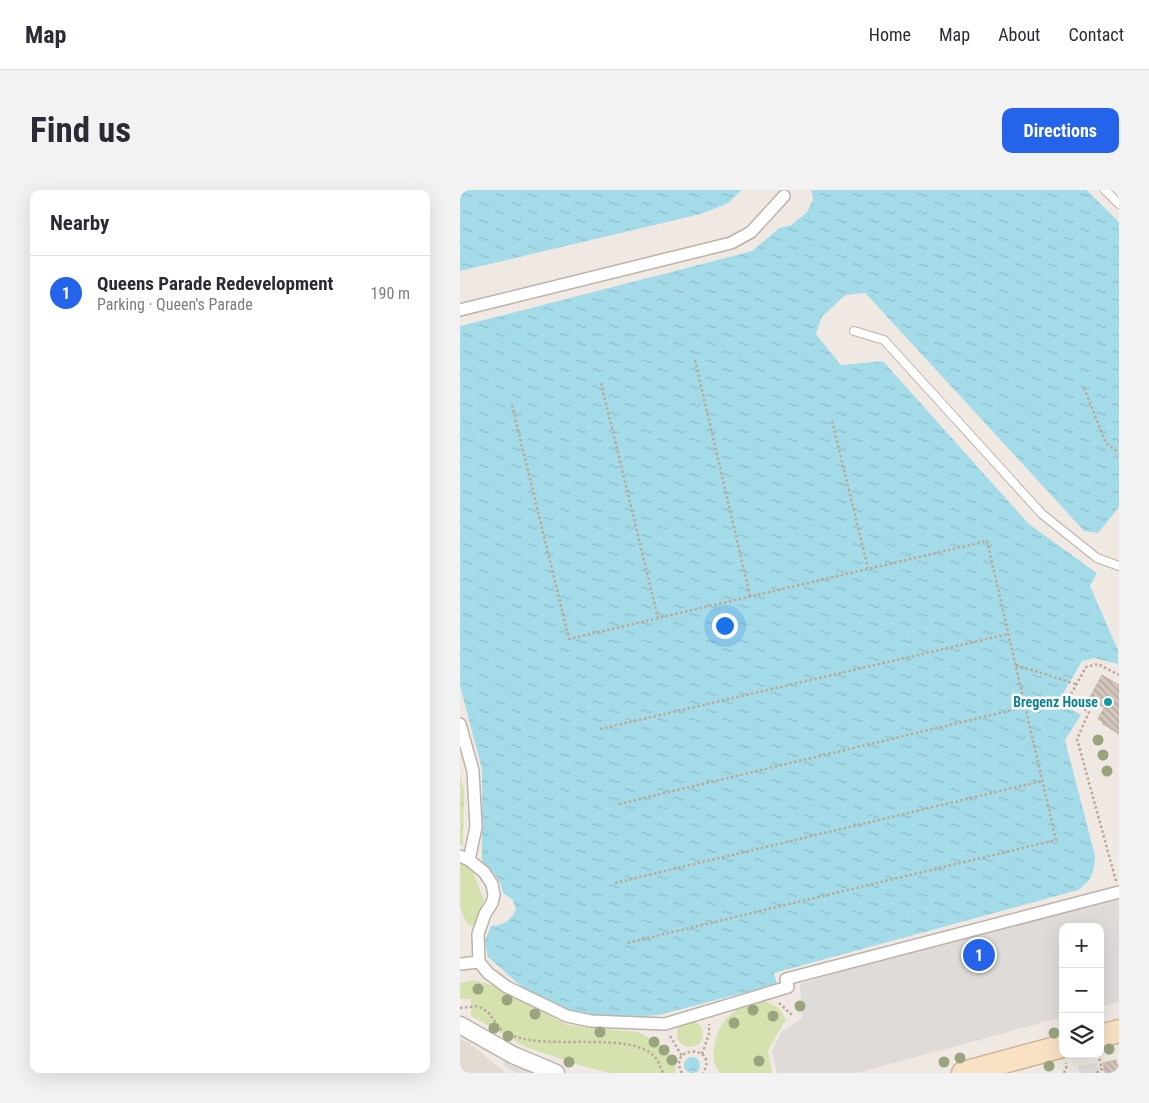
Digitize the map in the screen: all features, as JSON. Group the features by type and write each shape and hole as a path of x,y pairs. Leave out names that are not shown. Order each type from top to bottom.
{"main road":[{"path":"1104,1035 1119,1031"},
{"path":"963,1073 1059,1047"}],"street":[{"path":"460,310 731,244 751,232 784,196"},
{"path":"460,724 473,771 476,827 465,858 484,872 492,884 494,894 478,934 479,962 488,973 507,987 568,1016 591,1021 665,1024 788,987 786,979 1119,892"},
{"path":"460,964 479,962"},
{"path":"460,1025 513,1055 556,1073"}],"lane":[{"path":"1105,190 1119,204"},
{"path":"854,331 884,340 1042,514 1097,558 1119,566"}],"path":[{"path":"695,360 750,596"},
{"path":"601,383 658,618"},
{"path":"1084,388 1106,443 1119,453"},
{"path":"512,405 569,639 987,541 1056,840 627,943"},
{"path":"832,421 868,569"},
{"path":"600,729 1008,634"},
{"path":"1119,675 1098,664 1086,667 1070,696 1072,702 1089,712 1077,739 1119,892"},
{"path":"1016,665 1076,684"},
{"path":"619,804 1025,707"},
{"path":"616,883 1042,781"},
{"path":"770,992 793,1016"},
{"path":"460,1008 478,1006 488,1012 504,1032"},
{"path":"702,1054 709,1034 711,1010"},
{"path":"665,1024 673,1043 682,1056"},
{"path":"512,1035 540,1041 579,1041 634,1046 649,1052 655,1057 663,1073"},
{"path":"682,1073 679,1065 682,1056 689,1051 694,1051 702,1054 706,1062 703,1073"},
{"path":"1099,1058 1103,1073"},
{"path":"1097,1073 1101,1068"}],"shaded area":[{"path":"1119,889 1119,1002 1104,1006 1104,923 1059,923 1059,1018 857,1073 777,1073 772,1052 781,1032 802,1018 800,984"},
{"path":"460,1039 469,1043 506,1073 460,1073"},
{"path":"505,1059 556,1073 516,1073 503,1065"},
{"path":"1097,1063 1100,1073 1080,1073 1078,1066"}],"green space":[{"path":"460,775 464,790 463,845 460,845"},
{"path":"460,864 471,867 484,900 474,926 467,924 460,907"},
{"path":"475,980 497,987 567,1025 638,1032 665,1047 676,1062 675,1073 610,1073 528,1048 471,1016 471,999 460,999 460,983"},
{"path":"760,999 778,1007 786,1019 768,1050 772,1073 720,1073 713,1055 717,1034 721,1026 737,1010"},
{"path":"690,1021 699,1025 703,1034 699,1043 690,1047 681,1043 677,1034 681,1025"}],"water":[{"path":"460,190 742,190 727,204 701,214 460,274"},
{"path":"811,190 1087,190 1119,222 1119,507 1098,533 1084,531 865,293 846,295 822,317 816,334 841,365 883,361 1029,524 1097,573 1090,586 1118,650 1118,664 1094,658 1082,661 1064,692 1063,705 1081,715 1065,740 1095,856 1093,872 1086,883 1078,890 774,973 777,984 659,1015 629,1017 577,1013 524,989 488,957 485,941 491,926 506,922 516,910 513,900 503,893 498,879 482,861 482,769 460,686 460,326 752,251 779,228 791,225 807,212 813,199"},
{"path":"689,1057 695,1057 700,1062 698,1071 689,1073 684,1068 684,1062"}],"pier":[{"path":"742,190 744,192 729,206 701,217 460,277 460,271 701,214 727,204"},
{"path":"809,190 811,190 813,199 807,212 791,225 779,228 752,251 460,326 460,324 751,249 778,226 790,222 805,210 810,199"},
{"path":"1087,190 1090,190 1119,218 1119,222"},
{"path":"865,293 1084,531 1098,533 1098,535 1083,533 864,296 847,297 824,318 819,334 842,363 884,359 1030,522 1098,570 1097,573 1029,524 883,361 841,365 816,334 822,317 843,297"}],"building":[{"name":"Bregenz House","path":"1102,675 1119,685 1119,732 1098,719 1105,706 1090,697"},
{"path":"1116,1060 1119,1073 1105,1073 1103,1063"}],"place":[{"name":"Bregenz House","path":"1108,702"},
{"name":"Queens Parade Redevelopment","path":"979,955"}]}
